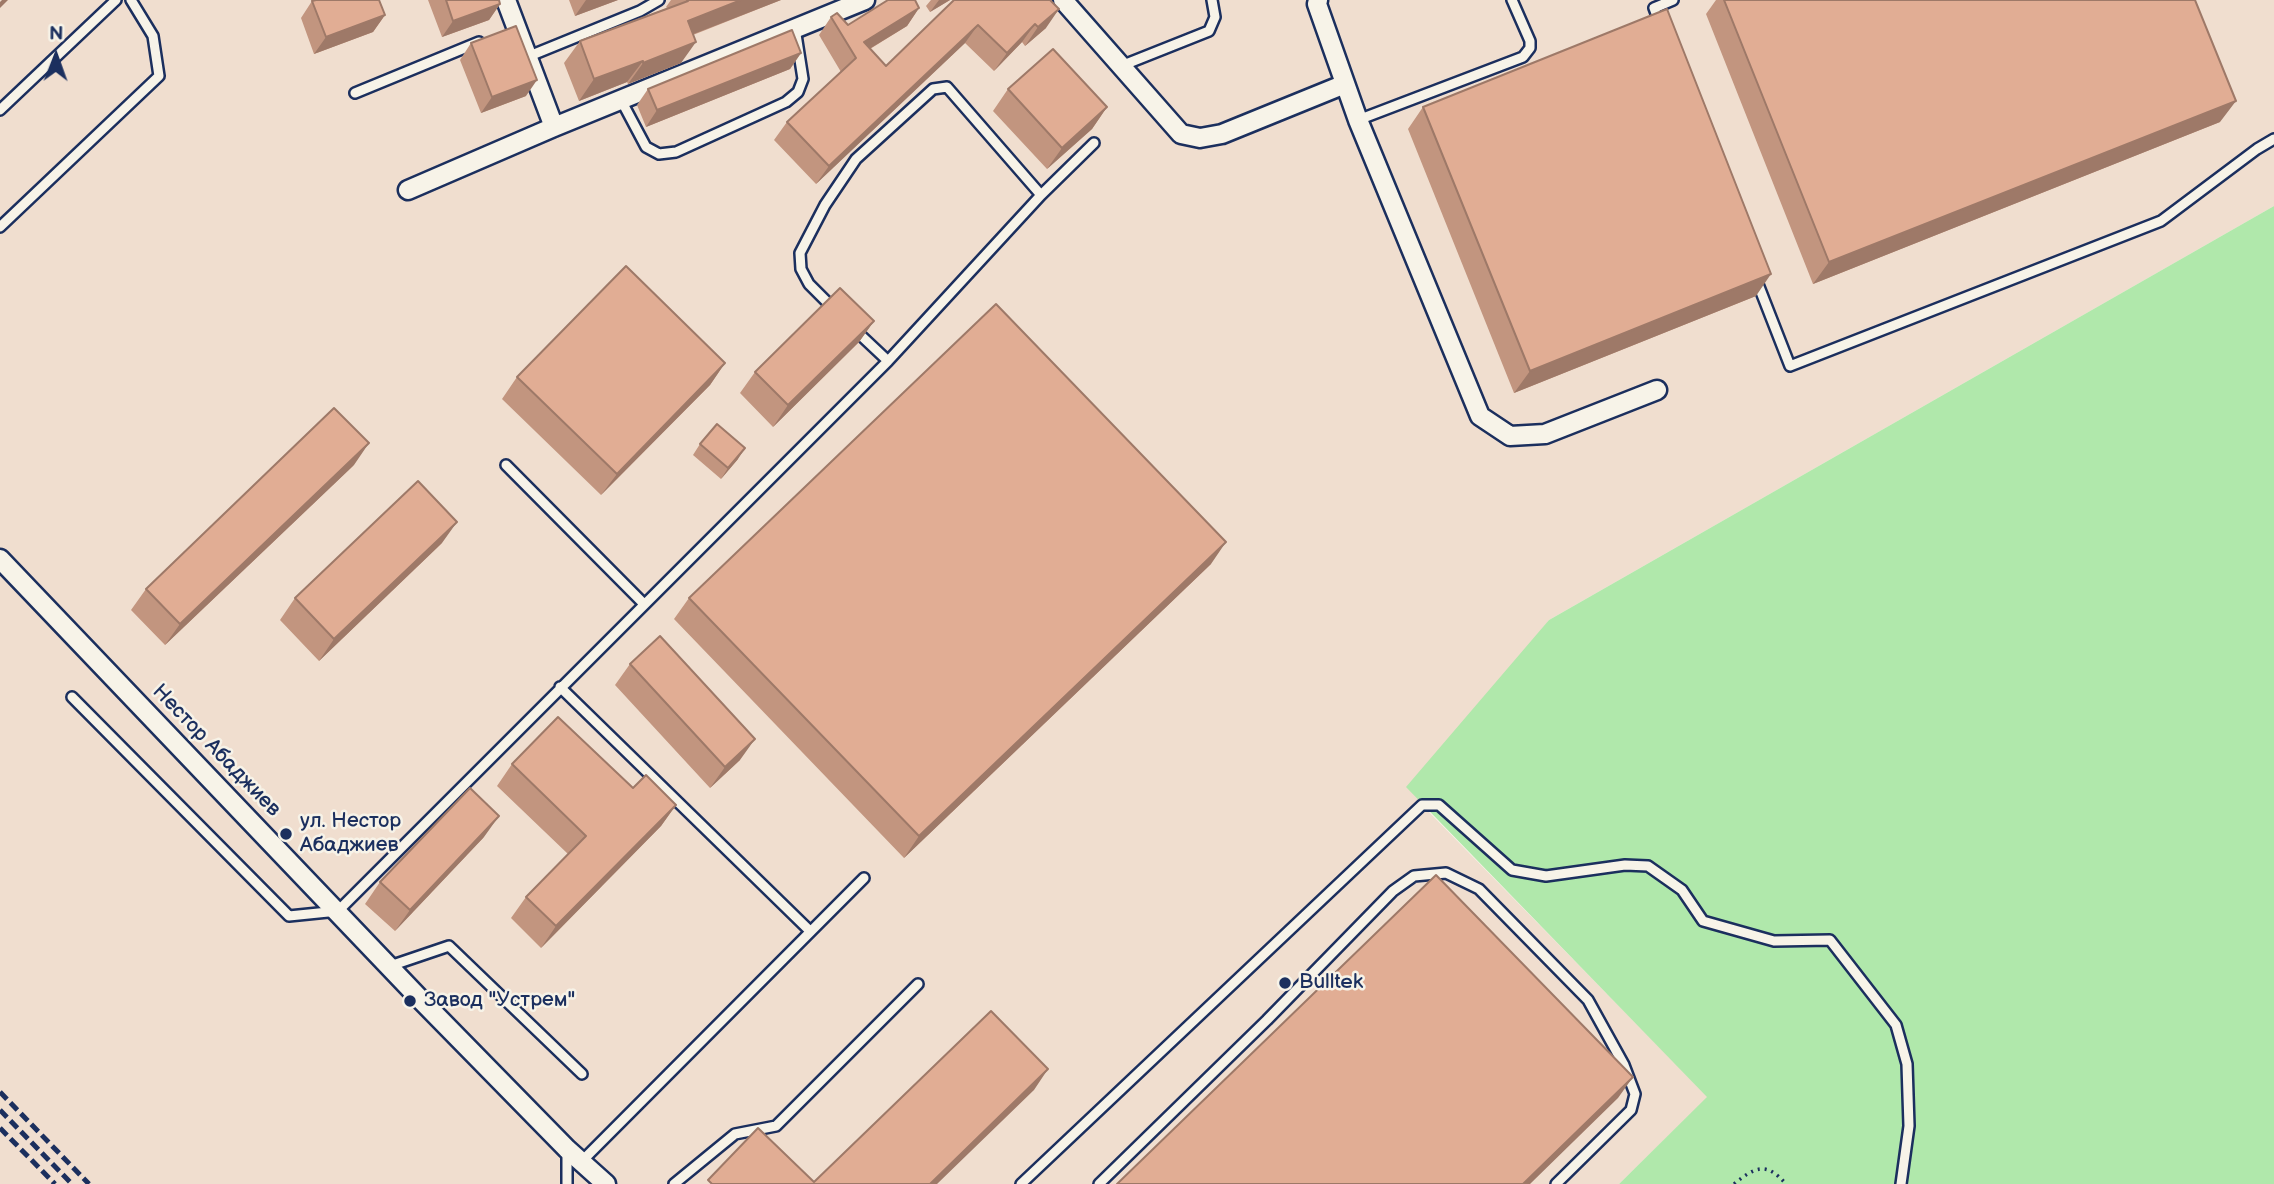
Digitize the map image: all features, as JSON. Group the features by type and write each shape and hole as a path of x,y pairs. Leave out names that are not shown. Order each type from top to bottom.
{"street":[{"path":"506,0 510,30 527,57 554,127"},
{"path":"408,190 554,127 865,0"},
{"path":"1063,0 1181,134 1200,138 1222,134 1345,84"},
{"path":"1318,0 1317,4 1359,120 1480,416 1510,436 1545,435 1657,390"},
{"name":"Нестор Абаджиев","path":"0,559 567,1149 606,1184"}],"lane":[{"path":"0,110 116,0"},
{"path":"0,227 159,76 153,36 131,0"},
{"path":"527,57 640,11 659,0"},
{"path":"1121,66 1209,31 1215,18 1213,0"},
{"path":"1359,120 1523,57 1530,48 1530,41 1512,0"},
{"path":"1663,33 1654,8 1673,0"},
{"path":"621,100 646,147 659,154 676,152 786,102 798,92 803,79 795,29"},
{"path":"355,93 491,37"},
{"path":"838,313 809,284 801,269 800,253 825,205 856,159 933,89 947,88 1041,195"},
{"path":"1751,264 1790,366 2161,221 2274,139"},
{"path":"72,697 289,916 338,911 888,361 1041,195 1094,143"},
{"path":"848,323 888,361"},
{"path":"506,465 643,604"},
{"path":"560,687 810,931"},
{"path":"1021,1184 1422,806 1439,805 1511,870 1546,876 1625,865 1648,866 1682,890 1703,920 1774,941 1830,940 1896,1025 1907,1064 1909,1126 1901,1184"},
{"path":"1099,1184 1267,1020 1393,891 1414,876 1446,873 1479,889 1588,1000 1624,1065 1635,1094 1631,1110 1556,1184"},
{"path":"581,1162 864,878"},
{"path":"390,966 449,946 582,1074"},
{"path":"674,1184 735,1133 776,1126 918,984"},
{"path":"567,1149 567,1184"}],"path":[{"path":"1734,1184 1750,1171 1762,1168 1771,1170 1786,1184"}],"shaded area":[{"path":"0,0 2274,0 2274,206 1549,620 1422,805 1708,1097 1619,1184 0,1184"}],"green space":[{"path":"2274,206 2274,1184 1619,1184 1707,1097 1406,787 1549,620"}],"building":[{"path":"379,0 385,15 326,37 312,1"},
{"path":"446,0 499,0 500,4 453,21"},
{"path":"687,0 741,0 688,21 696,42 594,79 580,41"},
{"path":"888,0 915,0 919,8 864,42 886,66 954,0 1050,0 1059,9 1038,27 1035,24 1007,53 978,25 829,166 787,122 856,58 831,17 837,13 848,25"},
{"path":"1724,0 2195,0 2236,101 1829,262"},
{"path":"1667,9 1771,274 1530,371 1423,107"},
{"path":"516,26 537,80 492,97 471,43"},
{"path":"792,30 801,53 657,110 648,89"},
{"path":"1053,49 1107,107 1062,148 1008,89"},
{"path":"626,266 725,363 617,474 517,377"},
{"path":"840,288 874,321 788,405 755,372"},
{"path":"996,304 1226,542 919,836 689,598"},
{"path":"334,408 369,443 180,624 146,589"},
{"path":"717,424 745,448 728,468 700,444"},
{"path":"418,481 457,522 334,639 295,598"},
{"path":"660,636 755,739 725,767 630,664"},
{"path":"558,717 633,788 646,775 676,805 556,926 526,897 586,836 512,764"},
{"path":"470,788 499,816 410,910 380,882"},
{"path":"1436,875 1633,1077 1523,1184 1117,1184"},
{"path":"991,1011 1048,1069 930,1184 712,1184 708,1180 758,1128 814,1182"}],"railway":[{"path":"0,1092 89,1184"},
{"path":"0,1110 72,1184"},
{"path":"0,1128 55,1184"}],"place":[{"name":"ул. Нестор Абаджиев","path":"286,834"},
{"name":"Bulltek","path":"1285,983"},
{"name":"Завод \"Устрем\"","path":"410,1001"}]}
